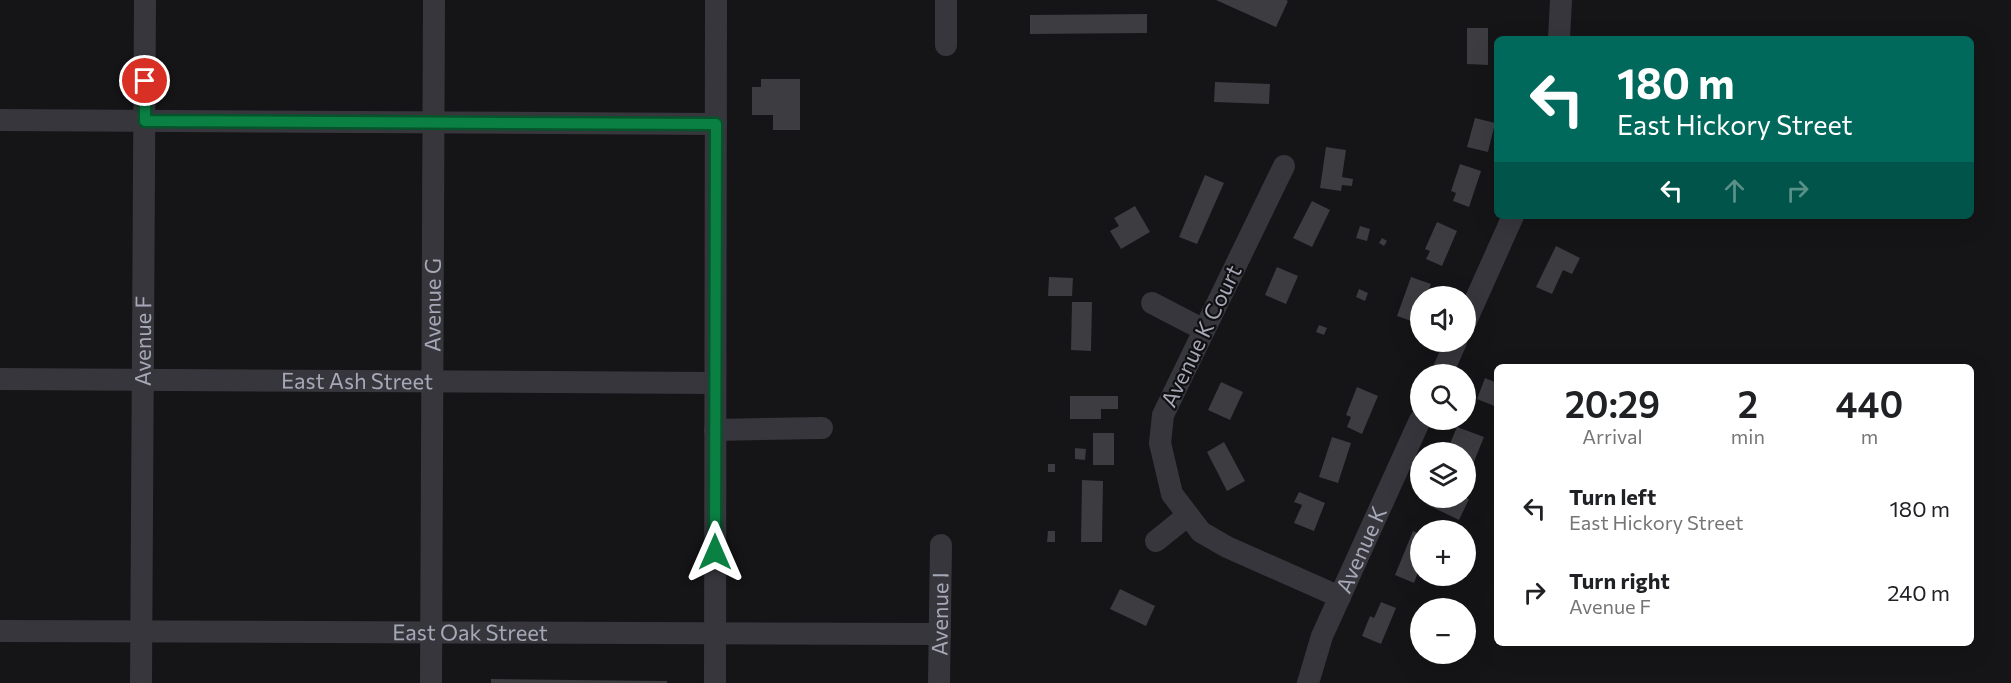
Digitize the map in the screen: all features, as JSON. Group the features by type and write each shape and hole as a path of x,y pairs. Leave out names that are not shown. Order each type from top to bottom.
{"street":[{"name":"Avenue F","path":"141,683 145,0"},
{"name":"Avenue G","path":"431,683 434,0"},
{"path":"715,683 716,0"},
{"path":"945,45 946,0"},
{"path":"1559,36 1561,0"},
{"path":"0,120 716,124"},
{"name":"Avenue K Court","path":"1284,165 1163,415 1160,443 1172,494 1201,532 1227,548 1340,597"},
{"path":"1476,299 1512,219"},
{"path":"1152,303 1204,330"},
{"name":"East Ash Street","path":"0,379 715,383"},
{"path":"715,430 822,428"},
{"name":"Avenue K","path":"1308,683 1322,636 1415,430"},
{"path":"1156,541 1187,516"},
{"name":"Avenue I","path":"939,683 941,545"},
{"name":"East Oak Street","path":"0,631 940,634"}],"building":[{"path":"1216,0 1286,0 1288,1 1276,27"},
{"path":"1147,14 1147,33 1030,34 1030,15"},
{"path":"1467,28 1488,28 1488,65 1467,64"},
{"path":"761,79 800,79 800,130 773,130 773,115 752,115 752,87 761,87"},
{"path":"1215,82 1270,84 1269,104 1214,102"},
{"path":"1475,118 1494,123 1488,152 1467,147"},
{"path":"1326,147 1346,150 1342,177 1353,179 1352,186 1342,185 1341,191 1320,188"},
{"path":"1460,164 1481,171 1469,207 1453,201 1456,193 1451,191"},
{"path":"1205,175 1224,183 1197,244 1179,237"},
{"path":"1312,201 1330,210 1312,247 1293,238"},
{"path":"1135,206 1150,232 1121,249 1110,231 1119,226 1114,218"},
{"path":"1437,222 1457,231 1442,266 1426,259 1430,251 1425,249"},
{"path":"1360,226 1370,229 1367,241 1356,238"},
{"path":"1382,238 1387,241 1384,246 1379,243"},
{"path":"1556,246 1580,258 1572,274 1563,270 1552,294 1536,287"},
{"path":"1277,267 1298,276 1286,304 1265,295"},
{"path":"1049,277 1073,278 1072,296 1048,296"},
{"path":"1411,277 1431,284 1430,286 1410,286 1410,321 1397,316"},
{"path":"1359,289 1368,293 1365,301 1356,297"},
{"path":"1072,302 1092,302 1091,351 1071,350"},
{"path":"1319,325 1327,328 1324,335 1316,332"},
{"path":"1485,378 1494,382 1494,406 1477,399"},
{"path":"1221,382 1243,392 1230,420 1208,410"},
{"path":"1357,387 1378,396 1362,434 1347,427 1351,417 1346,415"},
{"path":"1070,396 1118,396 1118,409 1101,409 1101,419 1070,419"},
{"path":"1456,430 1465,430 1484,437 1476,457 1476,442 1451,442"},
{"path":"1093,433 1114,433 1114,465 1093,465"},
{"path":"1332,437 1351,443 1338,483 1319,477"},
{"path":"1224,442 1245,481 1227,491 1207,452"},
{"path":"1075,448 1086,449 1085,460 1075,459"},
{"path":"1048,464 1055,464 1055,472 1048,472"},
{"path":"1082,480 1103,481 1102,542 1081,542"},
{"path":"1299,492 1325,503 1314,531 1294,523 1302,505 1294,502"},
{"path":"1434,508 1465,508 1459,520"},
{"path":"1048,531 1055,531 1055,542 1047,542"},
{"path":"1410,538 1410,581 1395,575"},
{"path":"1120,589 1155,606 1146,626 1110,609"},
{"path":"1381,602 1396,608 1381,644 1362,636 1370,616 1374,618"},
{"path":"491,679 667,681 667,683 491,683"}],"route":[{"path":"145,81 145,121 716,124 715,552"}]}
